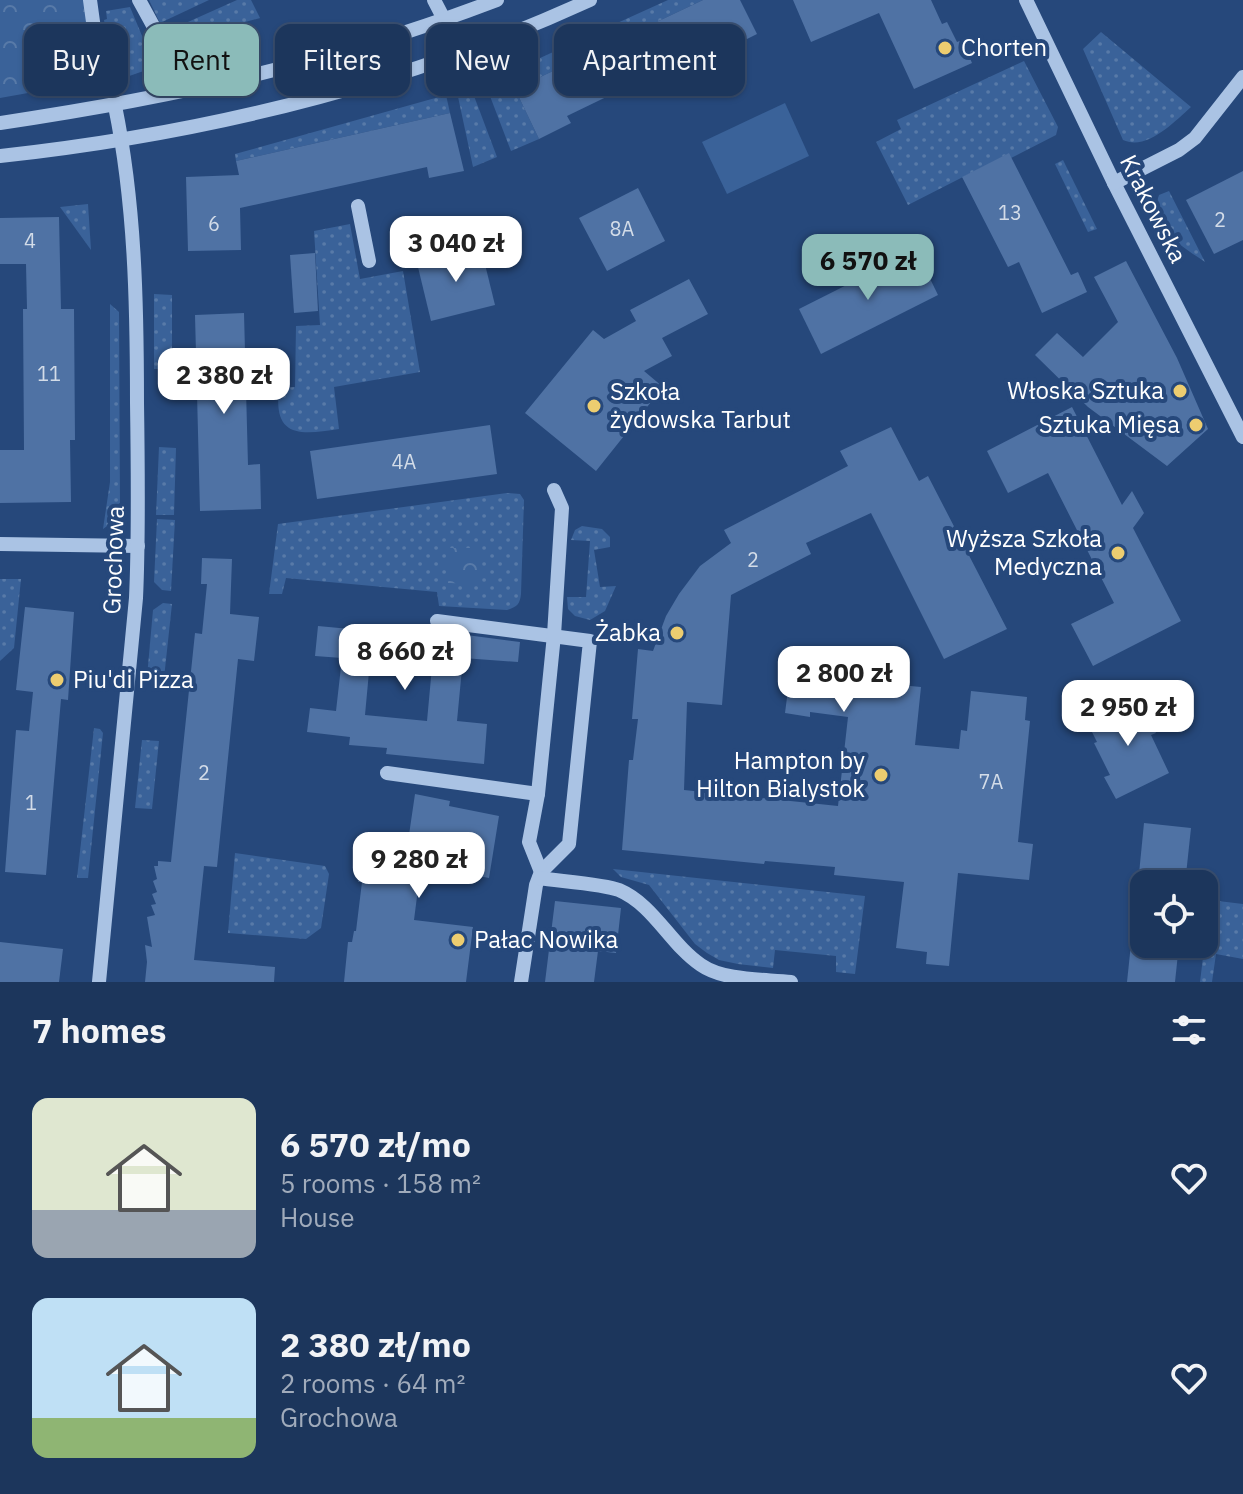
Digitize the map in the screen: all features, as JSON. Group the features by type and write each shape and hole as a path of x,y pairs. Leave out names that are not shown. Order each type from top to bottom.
{"street":[{"path":"90,0 93,24"},
{"path":"139,0 152,24"},
{"path":"434,0 447,24"},
{"path":"0,123 115,106 292,68 445,20 497,0"},
{"path":"535,24 590,0"},
{"name":"Krakowska","path":"1026,0 1114,183 1243,437"},
{"path":"0,156 122,139 283,106 426,63"},
{"path":"1114,183 1179,150 1195,138 1243,77"},
{"name":"Grochowa","path":"99,982 136,598 138,546 137,293 122,139 115,106"},
{"path":"358,206 369,261"},
{"path":"540,875 529,842 538,794 554,635 562,508 554,490"},
{"path":"0,544 138,546"},
{"path":"437,621 590,641 569,844 540,875 531,903 521,982"},
{"path":"387,773 538,794"},
{"path":"540,875 617,889 660,921 689,956 703,967 729,975 791,982"}],"green space":[{"path":"0,0 84,0 87,24 24,24 24,94 0,98"},
{"path":"149,0 209,0 160,23"},
{"path":"237,0 251,0 260,18 238,24 183,24"},
{"path":"668,0 703,0 652,24 615,24"},
{"path":"130,7 144,41 144,71 128,76 128,24 105,24 106,11"},
{"path":"1101,32 1191,107 1151,138 1141,142 1123,140 1083,49"},
{"path":"554,52 554,71 538,78 538,59"},
{"path":"1024,61 1058,127 1056,135 1011,158 1008,154 908,205 876,142 901,129 897,120"},
{"path":"446,96 450,113 236,161 235,154"},
{"path":"458,96 474,96 497,157 473,167"},
{"path":"490,96 518,96 539,139 511,151"},
{"path":"785,103 809,156 727,194 702,142"},
{"path":"1063,160 1097,229 1088,232 1055,164"},
{"path":"1169,191 1205,262 1178,243 1158,217 1159,195"},
{"path":"88,204 91,250 60,207"},
{"path":"350,224 360,279 403,271 420,372 334,387 339,429 312,432 292,430 280,416 279,388 295,387 296,326 320,325 314,231"},
{"path":"154,294 172,295 172,369 154,369"},
{"path":"110,304 119,312 120,508 117,519 103,529 110,482"},
{"path":"159,447 176,448 174,515 156,515"},
{"path":"507,493 520,494 524,500 521,594 517,605 510,609 439,606 437,592 286,578 282,594 269,594 278,524"},
{"path":"157,519 175,520 171,591 162,590 154,582"},
{"path":"582,526 602,529 610,537 610,547 594,550 600,587 616,586 605,611 590,620 575,616 568,609 567,597 586,597 590,541 571,540 575,530"},
{"path":"449,548 479,548 478,584 448,583"},
{"path":"0,579 21,579 14,648 0,661"},
{"path":"163,603 172,604 164,678 147,677 153,610"},
{"path":"94,728 103,733 88,878 77,878"},
{"path":"142,740 159,741 152,809 135,808"},
{"path":"235,853 325,866 329,874 321,928 306,939 228,933"},
{"path":"613,869 865,896 855,974 836,972 836,956 775,950 773,968 719,960 695,944 649,885 621,877"},
{"path":"1218,901 1243,904 1243,959 1218,954"},
{"path":"1203,958 1215,958 1212,982 1200,982"}],"building":[{"path":"703,0 740,0 757,34 745,40 745,24 652,24"},
{"path":"793,0 931,0 942,24 947,22 957,42 962,40 972,63 914,89 879,13 811,42"},
{"path":"554,71 554,96 608,96 567,116 571,123 539,139 518,96 538,96 538,78"},
{"path":"450,113 464,171 429,178 427,167 240,208 241,250 188,251 186,177 239,175 236,161"},
{"path":"1009,153 1071,275 1078,272 1087,292 1042,313 1019,262 1008,267 962,177"},
{"path":"1243,171 1243,240 1214,254 1186,200"},
{"path":"638,188 665,241 607,271 579,218"},
{"path":"59,217 61,309 74,309 75,440 70,440 71,502 0,503 0,450 24,450 23,309 27,309 26,264 0,264 0,218"},
{"path":"481,248 495,305 431,321 417,263"},
{"path":"916,250 938,295 821,354 799,309"},
{"path":"315,253 318,311 294,313 290,255"},
{"path":"1126,261 1177,358 1208,429 1167,466 1088,407 1035,355 1057,333 1083,357 1118,322 1094,277"},
{"path":"689,279 708,314 662,338 672,356 644,371 663,387 596,471 525,413 593,330 604,339 636,321 630,310"},
{"path":"244,313 248,465 260,464 261,509 200,511 195,315"},
{"name":"Wyższa Szkoła Medyczna","path":"1072,407 1122,505 1132,491 1144,513 1133,528 1181,621 1093,666 1071,624 1114,603 1048,473 1008,493 987,451"},
{"path":"490,425 497,474 317,499 310,451"},
{"path":"891,427 919,481 928,476 1007,629 944,659 871,513 806,543 811,554 731,595 722,705 687,702 684,790 838,806 848,717 810,712 810,717 785,713 793,651 856,659 855,668 909,675 890,684 921,687 915,745 959,749 961,730 967,731 971,691 1027,697 1025,720 1030,721 1018,842 1033,844 1029,880 958,873 949,966 926,964 927,952 896,948 904,882 834,875 835,867 765,861 764,864 622,850 629,760 633,760 638,719 632,719 638,649 653,651 666,616 679,594 700,566 731,543 724,530 848,466 840,451"},
{"path":"202,558 232,559 230,614 259,617 254,661 238,659 217,867 204,866 194,960 275,967 274,982 145,982 145,945 152,947 147,917 155,915 151,905 156,904 152,894 157,892 153,881 157,879 154,866 158,866 158,861 171,862 195,633 202,634 207,584 201,584"},
{"path":"25,607 74,612 68,700 61,699 46,875 5,872 16,730 29,731 33,692 16,690"},
{"path":"318,626 435,637 436,631 520,642 518,662 463,658 457,721 487,724 484,764 386,754 387,748 349,745 350,737 307,732 310,708 336,711 342,658 315,656","holes":["370,661 432,667 427,721 365,715"]},
{"path":"1132,699 1134,704 1140,701 1156,733 1151,735 1169,773 1116,799 1104,777 1110,775 1087,722"},
{"path":"415,794 450,801 449,806 499,816 489,878 421,865 414,920 473,927 466,982 344,982 348,942 352,942 356,931 362,882 358,882 360,858 405,862"},
{"path":"1144,823 1191,828 1186,870 1139,870"},
{"path":"555,901 621,908 616,953 598,951 594,982 545,982"},
{"path":"0,942 63,949 59,982 0,982"},
{"path":"1130,954 1130,958 1178,958 1175,982 1127,982"}],"place":[{"name":"Chorten","path":"945,48"},
{"name":"Włoska Sztuka","path":"1180,391"},
{"name":"Szkoła żydowska Tarbut","path":"594,406"},
{"name":"Sztuka Mięsa","path":"1196,425"},
{"name":"Wyższa Szkoła Medyczna","path":"1118,553"},
{"name":"Żabka","path":"677,633"},
{"name":"Piu'di Pizza","path":"57,680"},
{"name":"Hampton by Hilton Bialystok","path":"881,775"},
{"name":"Pałac Nowika","path":"458,940"}]}
